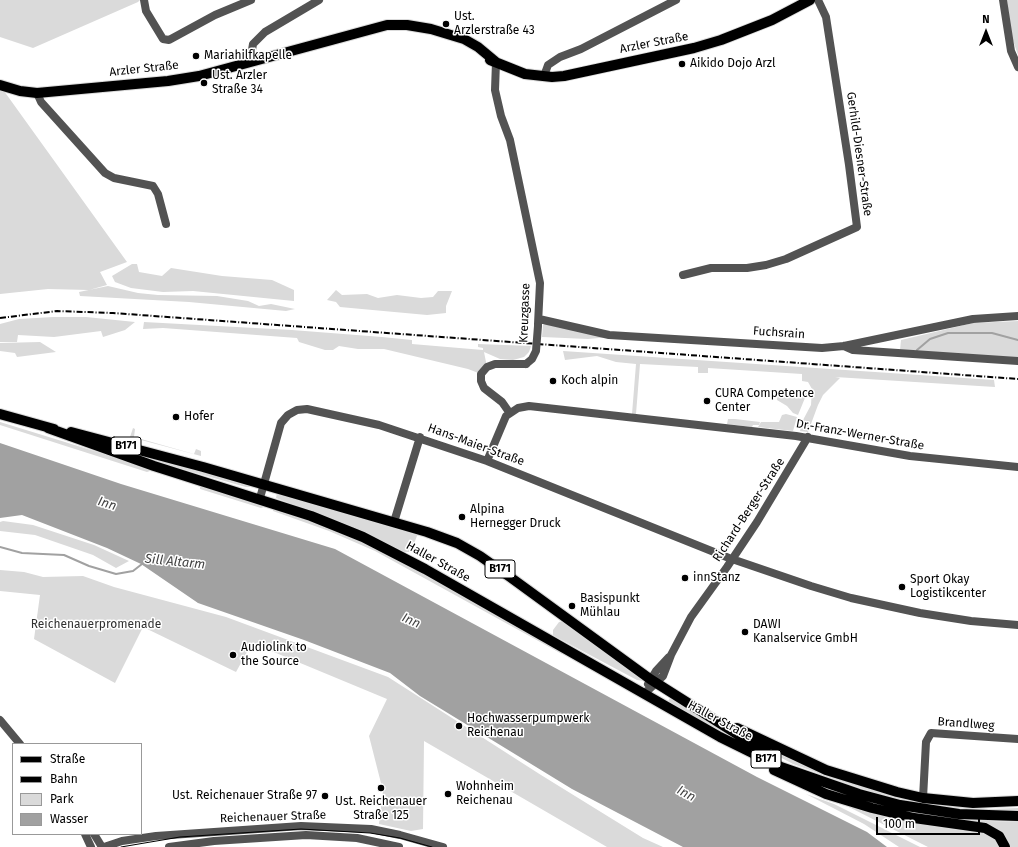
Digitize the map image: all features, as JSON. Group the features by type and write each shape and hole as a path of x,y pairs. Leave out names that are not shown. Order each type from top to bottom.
{"main road":[{"name":"Arzler Straße","path":"0,85 20,91 37,93 168,81 199,76 387,25 407,25 424,28 464,39 478,47 496,62 525,74 564,76 694,48 740,33 777,17 810,0"},
{"name":"Haller Straße","path":"0,414 48,428 147,463 260,498 311,516 363,537 550,635 644,694 720,737 781,767 859,794 900,805 959,814 1018,816"},
{"name":"Haller Straße","path":"48,428 85,434 394,522 434,534 457,543 480,556 562,619 653,681 758,748 815,778"},
{"name":"Haller Straße","path":"711,717 826,770 874,786 923,798 973,803 1018,801"},
{"path":"720,737 776,771 826,794 901,815 985,828 999,836 1005,847"}],"street":[{"path":"144,0 146,11 163,39 169,40 215,15 251,0"},
{"path":"250,62 253,44 264,32 318,0"},
{"path":"544,76 548,65 560,57 588,45 676,0"},
{"name":"Gerhild-Diesner-Straße","path":"683,275 711,268 747,268 786,260 857,227 826,18 818,0"},
{"path":"1003,0 1010,52 1018,67"},
{"name":"Kreuzgasse","path":"496,62 495,90 501,116 510,140 540,283 536,351 532,359 526,364 495,364 487,367 481,374 481,380 484,388 502,402 509,412"},
{"path":"37,93 40,102 105,173 114,178 145,183 153,186 158,194 166,224"},
{"name":"Fuchsrain","path":"538,322 609,334 822,348 844,346 973,319 1018,316"},
{"path":"844,346 853,350 1018,361"},
{"name":"Dr.-Franz-Werner-Straße","path":"509,412 518,408 529,406 808,437 910,456 1018,467"},
{"name":"Hans-Maier-Straße","path":"260,498 281,423 288,415 297,410 307,409 379,425 420,437 487,460 732,559 811,586 871,602 971,621 1018,625"},
{"path":"487,460 501,424 509,412"},
{"path":"394,522 420,437"},
{"name":"Richard-Berger-Straße","path":"644,694 671,655 691,617 732,559 784,480 808,437"},
{"path":"0,720 19,743"},
{"name":"Brandlweg","path":"923,798 927,738 931,733 1018,739"},
{"name":"Reichenauer Straße","path":"103,847 122,841 161,835 300,826 364,828 412,838 443,847"},
{"path":"85,835 91,847"},
{"path":"95,835 103,847"},
{"name":"Reichenauer Straße","path":"169,847 214,841 306,835 357,838 400,847"},
{"path":"400,847 406,840 412,838"}],"green space":[{"path":"0,0 140,0 33,48 0,37"},
{"path":"1007,0 1018,0 1018,55 1011,35"},
{"path":"0,89 4,91 127,262 100,272 107,285 89,290 48,289 0,294"},
{"path":"132,264 137,264 139,272 162,276 171,268 222,276 272,280 294,290 294,301 193,291 163,292 131,288 115,282 112,276"},
{"path":"108,286 138,293 158,295 217,296 248,301 259,306 271,304 295,309 286,311 189,302 80,296 79,292"},
{"path":"336,290 342,295 367,294 378,298 397,295 421,298 433,297 438,291 452,291 446,306 446,313 427,315 340,307 336,302 327,300"},
{"path":"86,317 135,322 125,330 103,337 101,331 54,337 18,335 17,342 0,342 0,324 19,319"},
{"path":"1018,321 1018,358 900,350 901,340 973,323"},
{"path":"144,322 292,330 382,337 412,340 412,344 483,350 483,348 478,347 478,344 531,346 529,352 524,357 513,360 500,359 484,352 487,367 481,374 468,369 384,349 358,349 339,346 333,350 325,350 299,342 297,338 163,328 143,329"},
{"path":"547,323 610,337 588,339 542,337 543,325"},
{"path":"40,342 56,352 17,357 15,353 0,351 0,343"},
{"path":"563,351 994,380 995,387 835,377 840,378 823,395 808,432 800,431 803,420 811,405 812,389 808,382 802,381 802,374 708,368 708,373 698,373 698,367 640,364 636,414 632,414 636,364 616,362 597,356 565,360"},
{"path":"778,390 807,393 798,415 793,413 787,406 777,400"},
{"path":"786,414 797,417 793,431 758,427 761,422 779,422 782,415"},
{"path":"728,419 760,422 759,425 753,425 752,427 727,424"},
{"path":"0,422 143,466 150,469 150,471 147,472 0,425"},
{"path":"133,428 135,429 134,437 194,454 196,449 201,451 201,456 130,437"},
{"path":"77,436 254,487 246,487 153,461"},
{"path":"200,485 265,505 261,508 200,489"},
{"path":"277,493 418,533 411,552 401,552 312,512 276,498"},
{"path":"273,507 350,536 407,564 562,652 562,654 375,551 329,531 273,511"},
{"path":"3,521 33,525 94,545 129,561 116,568 93,555 35,535 0,531 0,522"},
{"name":"Reichenauerpromenade","path":"0,570 24,572 43,577 83,576 114,587 226,617 388,677 541,775 643,838 663,847 607,847 424,741 423,829 411,831 379,824 383,791 369,736 387,699 252,643 236,672 143,627 115,683 34,639 40,595 0,591"},
{"path":"563,621 645,681 637,680 553,635 553,630 559,622"},
{"path":"671,696 782,765 667,703"},
{"path":"755,742 816,771 884,794 945,805 988,809 1018,808 1018,811 946,807 874,793 793,764 759,746"},
{"path":"832,791 869,803 920,815 961,820 1018,822 1018,847 1009,847 1004,837 848,798"},
{"path":"806,794 834,804 920,847 899,847 864,824"},
{"path":"845,805 992,834 1001,847 928,847"}],"water":[{"name":"Inn","path":"0,443 121,484 335,549 757,777 867,832 887,847 683,847 572,789 420,696 390,673 304,640 198,603 141,564 107,548 22,515 0,518"}],"waterway":[{"path":"917,350 930,339 948,333 992,333 1018,340"},
{"name":"Sill Altarm","path":"0,547 22,553 64,555 89,566 116,574 133,571 142,564"}],"tram line":[{"path":"121,847 180,837 301,829 370,833 400,838 432,847"}],"railway":[{"path":"0,318 57,311 113,313 1018,379"}],"place":[{"name":"Ust. Arzlerstraße 43","path":"446,24"},
{"name":"Mariahilfkapelle","path":"196,56"},
{"name":"Aikido Dojo Arzl","path":"682,64"},
{"name":"Ust. Arzler Straße 34","path":"204,83"},
{"name":"Koch alpin","path":"553,381"},
{"name":"CURA Competence Center","path":"707,401"},
{"name":"Hofer","path":"176,417"},
{"name":"Alpina Hernegger Druck","path":"462,517"},
{"name":"innStanz","path":"685,578"},
{"name":"Sport Okay Logistikcenter","path":"902,587"},
{"name":"Basispunkt Mühlau","path":"572,606"},
{"name":"DAWI Kanalservice GmbH","path":"745,632"},
{"name":"Audiolink to the Source","path":"233,655"},
{"name":"Hochwasserpumpwerk Reichenau","path":"459,726"},
{"name":"Ust. Reichenauer Straße 125","path":"381,788"},
{"name":"Wohnheim Reichenau","path":"448,794"},
{"name":"Ust. Reichenauer Straße 97","path":"325,796"}]}
